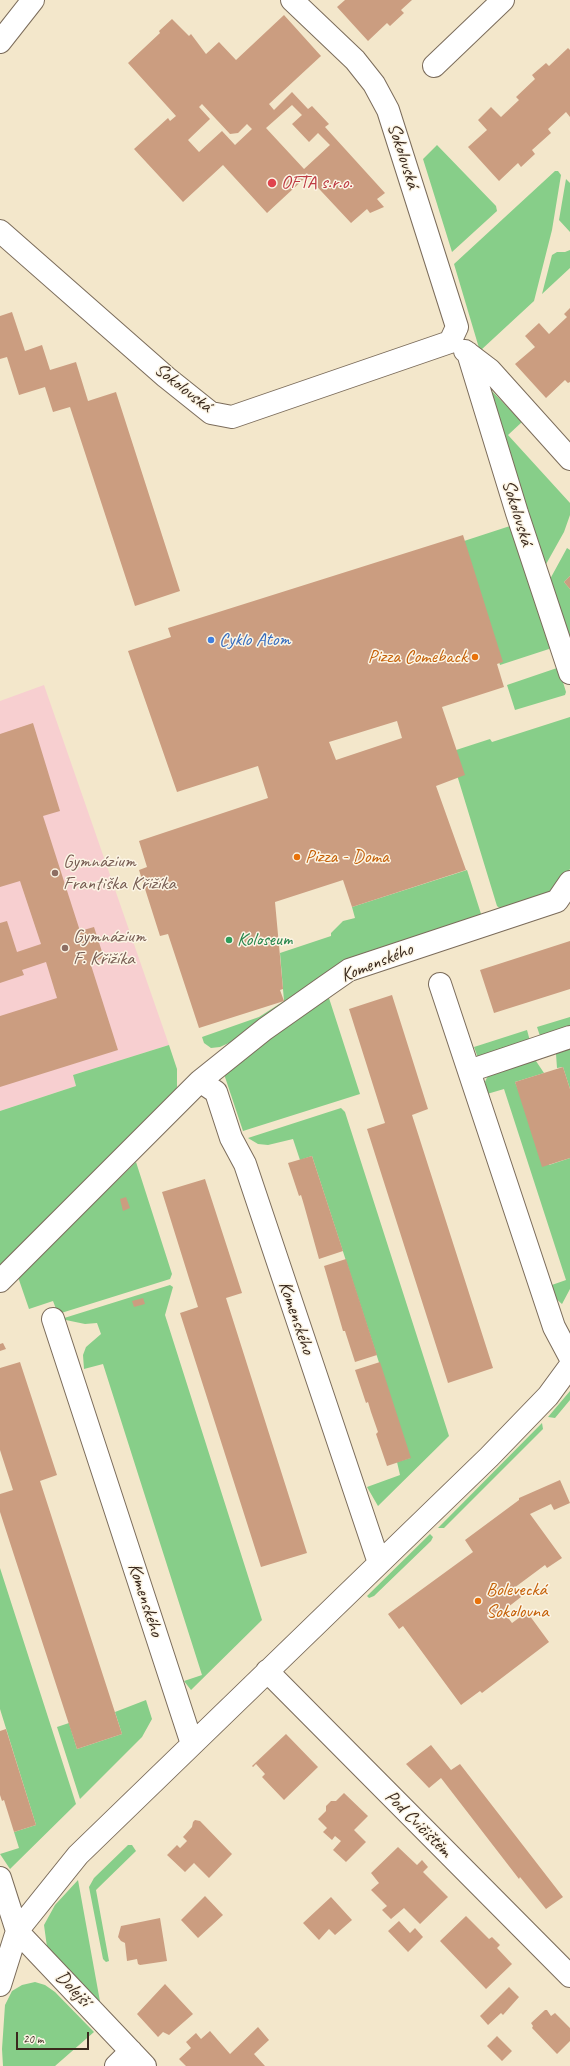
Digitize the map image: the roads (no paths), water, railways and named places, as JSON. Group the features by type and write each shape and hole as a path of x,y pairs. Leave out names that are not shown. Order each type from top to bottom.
{"street":[{"path":"0,42 34,0"},
{"name":"Sokolovská","path":"292,0 355,60 374,84 388,110 457,327 459,347 517,513 570,673"},
{"path":"434,66 503,0"},
{"name":"Sokolovská","path":"0,231 166,377 211,413 232,417 459,347"},
{"path":"459,347 490,370 570,459"},
{"name":"Komenského","path":"0,1282 200,1081 265,1029 348,971 557,901 570,882"},
{"path":"440,984 554,1327 570,1357"},
{"path":"469,1071 570,1037"},
{"name":"Komenského","path":"200,1081 216,1092 231,1138 245,1164 379,1563"},
{"name":"Komenského","path":"53,1318 192,1744"},
{"path":"0,1985 17,1930 78,1855 379,1563 539,1405 570,1366"},
{"name":"Pod Cvičištěm","path":"267,1671 570,1976"},
{"path":"0,1878 17,1930"},
{"name":"Dolejší","path":"17,1930 138,2058"},
{"path":"116,2066 138,2058"}],"place":[{"name":"OFTA s.r.o.","path":"272,183"},
{"name":"Cyklo Atom","path":"211,640"},
{"name":"Pizza Comeback","path":"475,657"},
{"name":"Pizza - Doma","path":"297,857"},
{"name":"Gymnázium Františka Křižíka","path":"55,873"},
{"name":"Koloseum","path":"229,940"},
{"name":"Gymnázium F. Křižíka","path":"65,948"},
{"name":"Bolevecká Sokolovna","path":"478,1601"}]}
